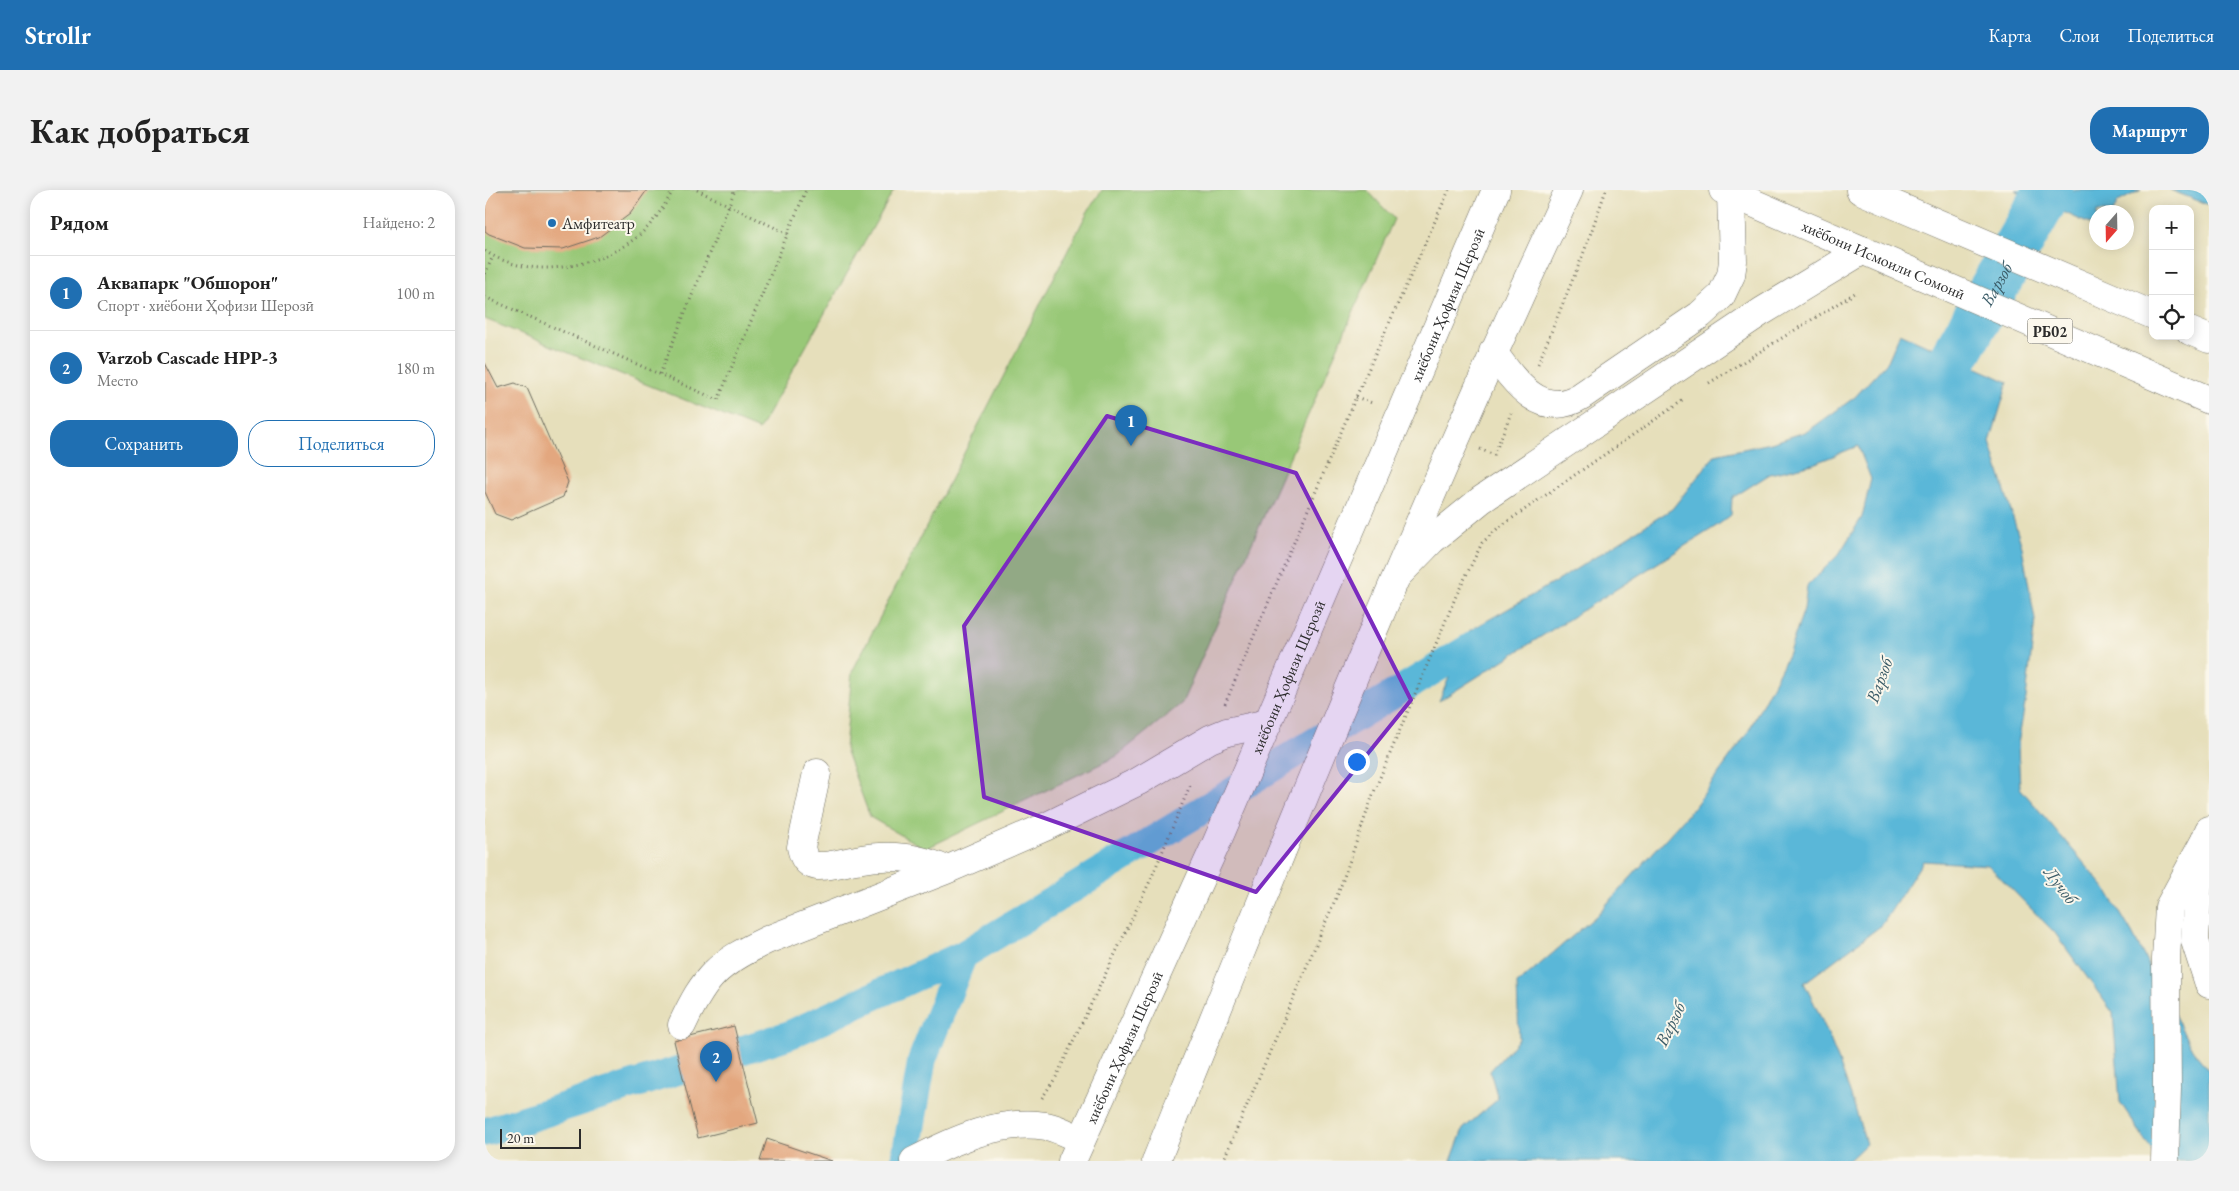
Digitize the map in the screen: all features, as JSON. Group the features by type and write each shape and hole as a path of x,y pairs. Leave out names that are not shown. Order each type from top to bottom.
{"main road":[{"name":"хиёбони Ҳофизи Шерозӣ","path":"1077,1151 1217,844 1496,190"},
{"path":"1156,1161 1296,815 1397,576 1493,352 1569,190"},
{"path":"1860,190 2149,313"},
{"path":"1893,190 1912,212"},
{"path":"1493,352 1512,378 1537,398 1556,405 1564,404 1581,396 1700,315 1721,296 1731,274 1733,261 1727,192"},
{"name":"хиёбони Исмоили Сомонӣ","path":"1727,192 2209,400"},
{"path":"1397,576 1432,540 1481,500 1761,312 1863,250"},
{"path":"2194,333 2209,339"},
{"path":"682,1026 693,1002 710,976 739,954 767,940 947,870 1037,831 1104,799 1210,739 1227,732 1268,723"},
{"path":"817,773 801,847 803,858 808,863 817,866 831,865 865,858 892,856 931,862 947,870"},
{"path":"2207,835 2198,886 2195,941 2209,983"},
{"path":"2165,1161 2167,1088 2166,959 2169,907 2207,835"},
{"path":"914,1161 985,1131 1021,1125 1046,1126 1077,1151"}],"path":[{"path":"485,251 493,256 538,267 566,267 602,258 634,240 660,213 673,190"},
{"path":"697,190 788,234"},
{"path":"660,374 735,190"},
{"path":"485,297 718,400 806,190"},
{"path":"1210,739 1356,397 1449,190"},
{"path":"1537,365 1584,252 1606,190"},
{"path":"485,274 493,256"},
{"path":"1704,386 1855,293"},
{"path":"1356,397 1372,403"},
{"path":"1223,1161 1339,891 1374,792 1472,560 1489,535 1687,397"},
{"path":"1478,448 1494,455 1514,406"},
{"path":"1021,1125 1056,1077 1151,879 1193,778"}],"highlighted area":[{"path":"1107,416 1296,473 1411,700 1256,892 984,797 964,626"}],"green space":[{"path":"485,190 894,190 759,430 485,319"},
{"path":"1102,190 1367,190 1394,219 1182,703 1117,756 925,849 870,817 845,749 852,672 1088,211"}],"water":[{"path":"2015,190 2141,190 2118,202 2116,205 2089,205 2089,224"},
{"path":"2170,190 2209,190 2209,205"},
{"name":"Лучоб","path":"1900,333 2008,382 1990,442 2022,547 2035,620 2026,698 2018,744 2020,788 2106,889 2132,933 2192,1049 2209,1071 2209,1161 2159,1161 2120,1102 2113,1013 2055,933 1988,865 1923,861 1882,925 1804,983 1839,1062 1866,1144 1848,1161 1451,1161 1463,1129 1498,1099 1490,1071 1519,1039 1517,984 1596,916 1695,806 1747,734 1788,655 1804,609 1807,586 1839,554 1862,517 1871,479 1858,446 1813,464 1770,474 1732,498 1731,515 1718,525 1439,701 1469,631 1557,581 1672,509 1715,455 1771,443 1808,431 1855,397 1888,361"}],"building":[{"name":"Aмфитеатр","path":"485,190 647,190 630,214 599,237 563,249 525,248 485,231"},
{"path":"485,363 498,388 515,383 527,388 568,482 563,497 511,520 495,514 485,492"},
{"path":"734,1026 758,1123 698,1138 674,1041"},
{"path":"767,1139 832,1161 760,1161"}],"waterway":[{"name":"Варзоб","path":"1945,423 1947,370 2049,190"},
{"path":"485,1132 789,1035 963,955 1493,634"},
{"path":"905,1161 922,1060 963,955"}],"place":[{"name":"Aмфитеатр","path":"552,223"},
{"name":"Аквапарк \"Обшорон\"","path":"1131,446"},
{"name":"Varzob Cascade HPP-3","path":"716,1082"}]}
